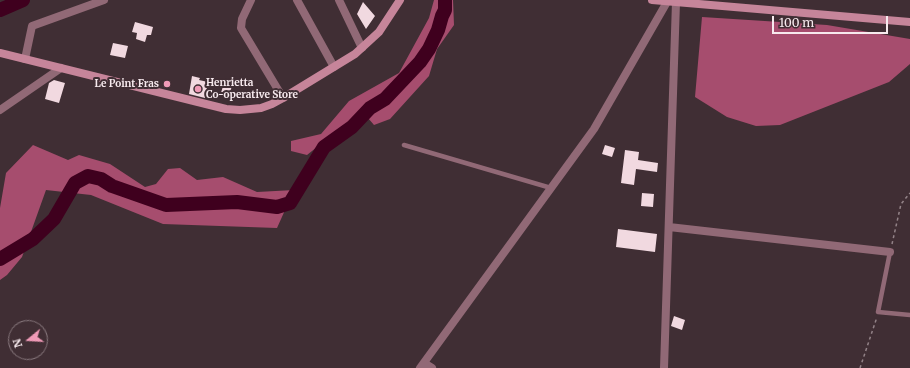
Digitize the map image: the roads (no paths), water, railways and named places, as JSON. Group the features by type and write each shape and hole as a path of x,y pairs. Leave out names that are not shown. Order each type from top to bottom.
{"main road":[{"path":"0,53 226,109 240,110 261,108 283,98 362,48 379,32 400,0"},
{"path":"652,0 910,22"}],"street":[{"path":"25,59 32,26 104,0"},
{"path":"251,0 242,19 241,28 283,98"},
{"path":"297,0 334,67"},
{"path":"339,0 362,48"},
{"path":"432,368 422,366 594,129 667,2"},
{"path":"664,368 676,2"},
{"path":"0,110 60,68"},
{"path":"669,227 890,252"}],"lane":[{"path":"404,145 551,188"},
{"path":"890,252 878,312 910,315"}],"waterway":[{"path":"0,10 23,0"},
{"path":"0,259 33,239 54,219 75,183 88,176 101,179 112,186 166,205 237,202 277,207 290,203 324,147 352,127 370,108 385,99 420,62 429,49 438,30 445,10 445,0"}],"place":[{"name":"Le Point Fras","path":"167,84"},
{"name":"Henrietta Co-operative Store","path":"198,89"}]}
